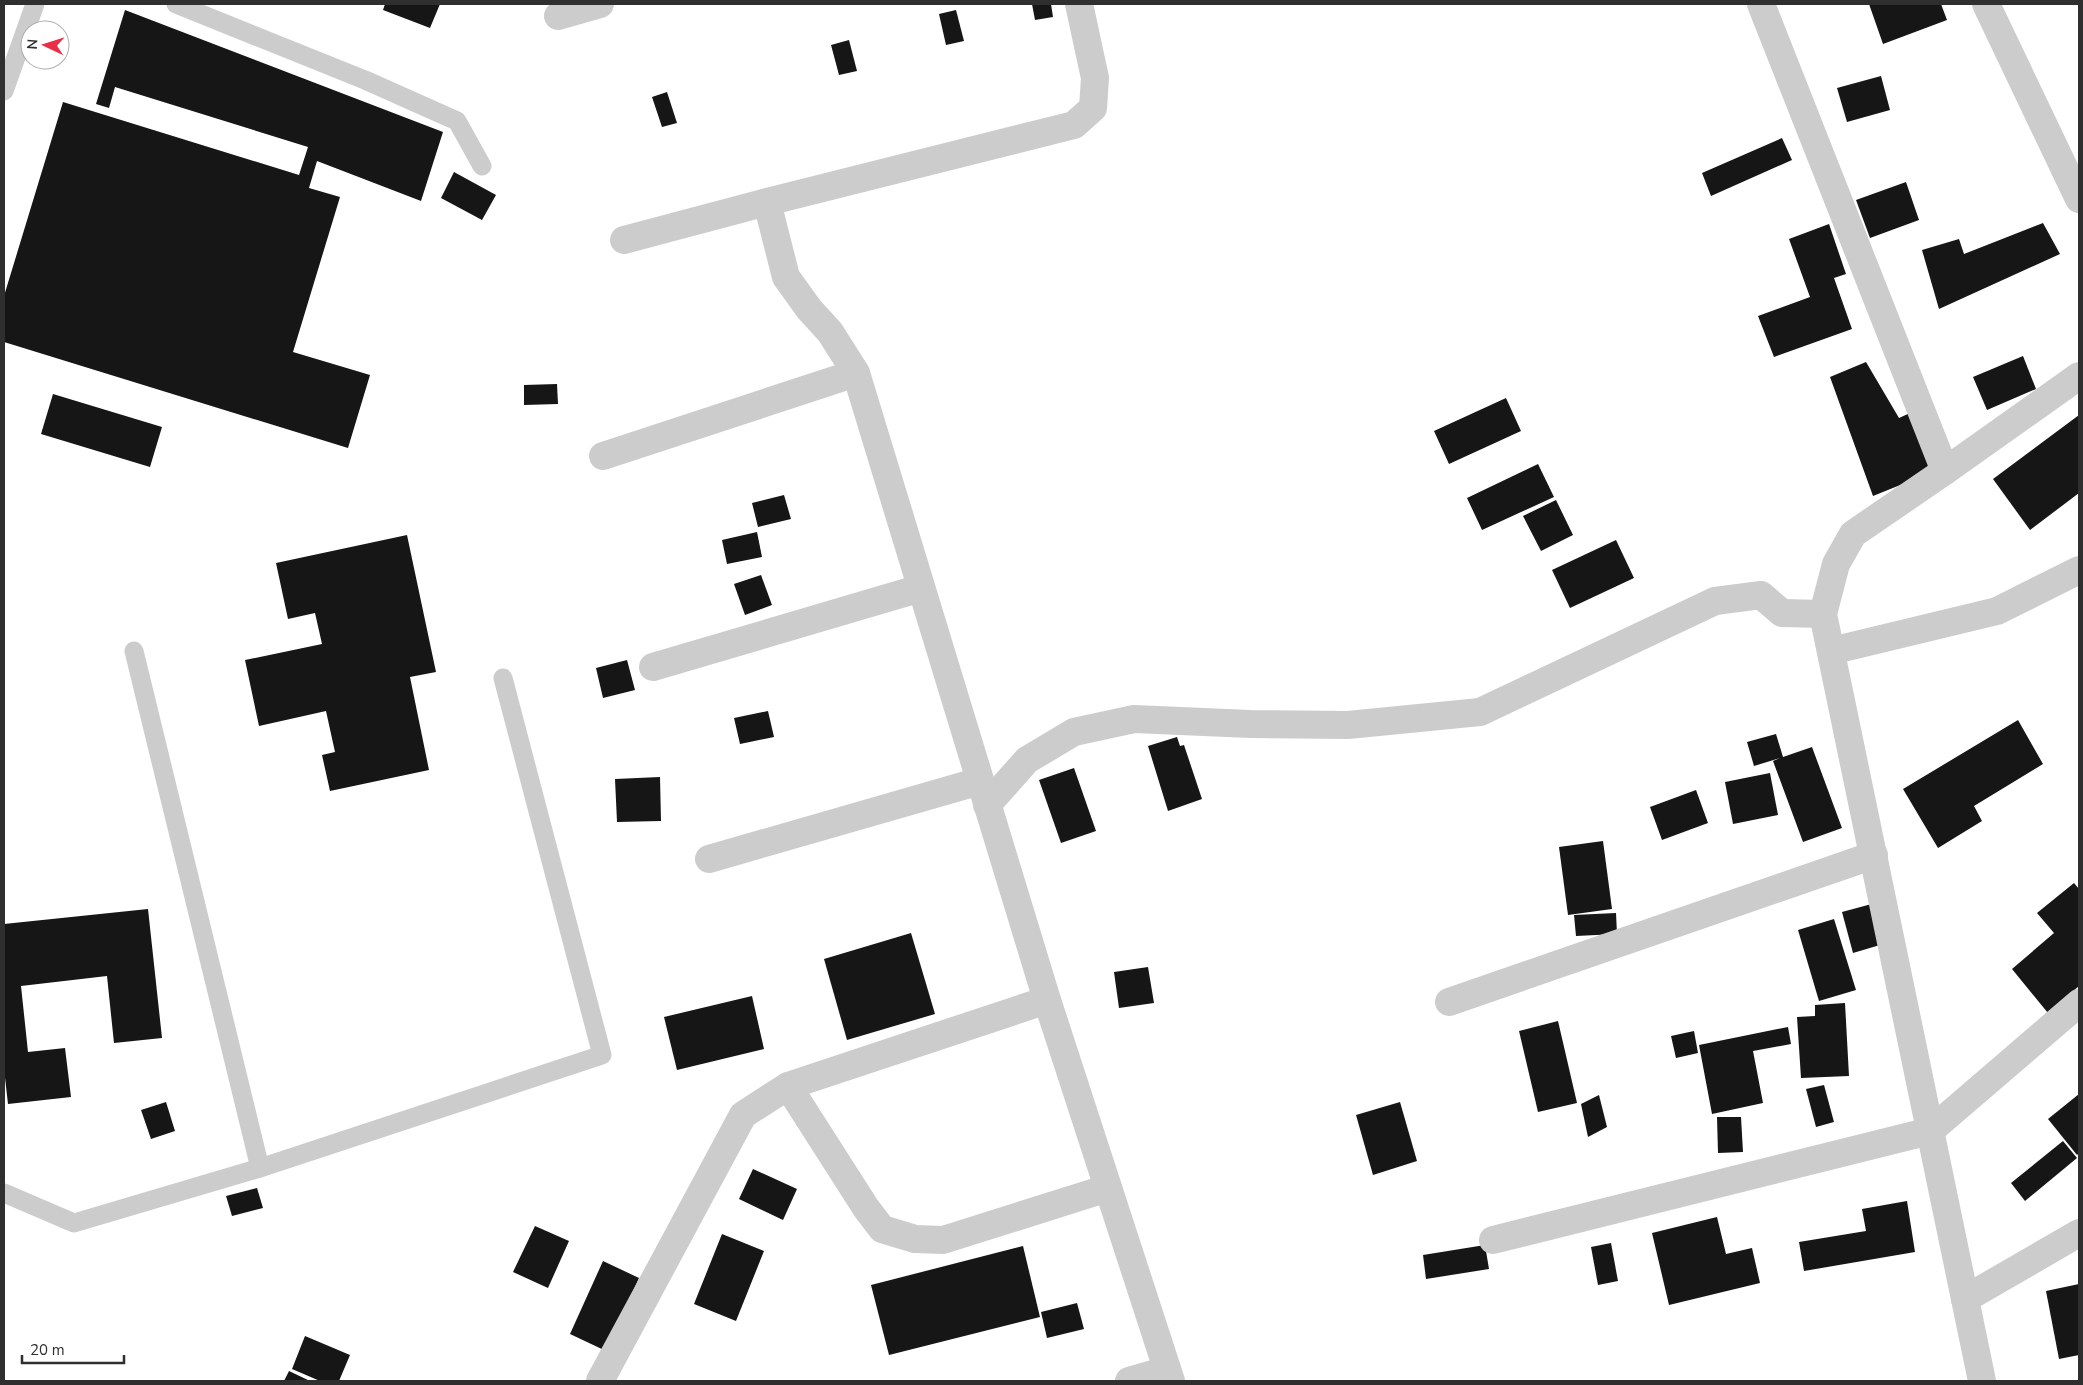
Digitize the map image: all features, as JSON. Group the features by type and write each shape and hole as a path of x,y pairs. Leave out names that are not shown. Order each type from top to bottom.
{"street":[{"path":"558,16 600,4"},
{"path":"624,240 767,202 1074,126 1093,108 1095,78 1079,4"},
{"path":"1761,4 1945,471"},
{"path":"1986,4 2079,199"},
{"path":"767,202 786,277 809,309 830,332 856,373 1047,1000 1169,1376 1129,1381"},
{"path":"603,456 856,373"},
{"path":"1982,1381 1823,614 1836,564 1853,534 2079,376"},
{"path":"1831,651 1998,611 2079,570"},
{"path":"653,667 921,588"},
{"path":"709,859 984,793 1027,760 1074,732 1091,728 1134,719 1250,724 1348,725 1480,712 1715,601 1761,595 1782,613 1823,614"},
{"path":"1449,1002 1874,855"},
{"path":"600,1381 743,1115 788,1086 1047,1000"},
{"path":"1493,1240 1930,1131 2079,1003"},
{"path":"788,1086 866,1208 882,1229 915,1239 943,1240 1108,1188"},
{"path":"1965,1299 2079,1233"}],"lane":[{"path":"4,91 35,4"},
{"path":"176,4 365,80 457,121 482,166"},
{"path":"134,651 260,1168"},
{"path":"4,1194 74,1223 260,1168 602,1055 503,678"}],"building":[{"path":"385,4 440,4 430,28 383,10"},
{"path":"1032,4 1051,4 1053,17 1035,20"},
{"path":"1869,4 1941,4 1947,20 1883,44"},
{"path":"125,10 443,132 421,201 317,161 309,188 340,197 293,352 370,375 348,448 4,342 4,296 63,102 299,175 308,147 115,87 109,108 96,104"},
{"path":"956,10 964,41 946,45 939,14"},
{"path":"849,40 857,71 839,75 831,45"},
{"path":"1881,76 1890,110 1847,122 1837,88"},
{"path":"667,92 677,123 662,127 652,97"},
{"path":"1782,138 1792,160 1711,196 1702,173"},
{"path":"454,172 496,195 482,220 441,198"},
{"path":"1906,182 1919,220 1870,238 1856,200"},
{"path":"2043,223 2060,254 1939,309 1922,250 1959,239 1964,254"},
{"path":"1829,224 1846,274 1834,278 1852,329 1774,357 1758,316 1810,297 1789,239"},
{"path":"2023,356 2036,389 1987,410 1973,377"},
{"path":"1866,362 1899,418 1910,413 1935,471 1873,496 1830,377"},
{"path":"557,384 558,404 524,405 524,385"},
{"path":"53,394 162,427 150,467 41,434"},
{"path":"1506,398 1521,431 1449,464 1434,431"},
{"path":"2079,415 2079,493 2030,530 1993,479"},
{"path":"1538,464 1554,497 1482,530 1467,498"},
{"path":"784,495 791,519 758,527 752,503"},
{"path":"1556,500 1573,535 1541,551 1523,516"},
{"path":"757,532 762,557 727,564 722,540"},
{"path":"407,535 436,672 410,677 429,770 330,791 322,755 335,752 326,711 259,726 245,660 322,644 315,613 288,619 276,563"},
{"path":"1616,540 1634,578 1570,608 1552,570"},
{"path":"761,575 772,605 745,615 734,584"},
{"path":"627,660 635,690 603,698 596,668"},
{"path":"768,711 774,737 740,744 734,718"},
{"path":"2018,720 2043,764 1974,806 1982,821 1938,848 1903,789"},
{"path":"1776,734 1783,757 1812,747 1842,828 1803,842 1773,761 1780,758 1754,766 1747,742"},
{"path":"1177,737 1180,746 1184,745 1202,799 1168,811 1148,746"},
{"path":"1074,768 1096,831 1061,843 1039,780"},
{"path":"1770,773 1778,815 1733,824 1725,782"},
{"path":"660,777 661,821 617,822 615,779"},
{"path":"1696,790 1708,823 1662,840 1650,807"},
{"path":"1603,841 1612,909 1568,915 1559,847"},
{"path":"2074,883 2079,889 2079,986 2048,1013 2012,969 2054,933 2037,913"},
{"path":"1879,902 1890,942 1853,953 1842,912"},
{"path":"148,909 162,1038 114,1043 107,976 21,986 28,1052 65,1048 71,1097 8,1104 4,1069 4,924"},
{"path":"1616,913 1617,934 1576,936 1574,915"},
{"path":"1834,919 1856,990 1819,1001 1798,930"},
{"path":"911,933 935,1014 847,1040 824,959"},
{"path":"1148,967 1154,1003 1119,1008 1114,972"},
{"path":"752,996 764,1049 677,1070 664,1017"},
{"path":"1845,1003 1849,1076 1801,1078 1797,1017 1815,1016 1815,1005"},
{"path":"1558,1021 1577,1103 1538,1112 1519,1031"},
{"path":"1788,1027 1791,1044 1753,1051 1763,1103 1712,1114 1699,1045"},
{"path":"1694,1031 1698,1053 1676,1058 1671,1036"},
{"path":"1824,1085 1834,1122 1816,1127 1806,1089"},
{"path":"2079,1094 2079,1153 2077,1155 2048,1119"},
{"path":"1599,1095 1607,1127 1588,1137 1581,1104"},
{"path":"166,1102 175,1131 151,1139 141,1110"},
{"path":"1400,1102 1417,1161 1373,1175 1356,1115"},
{"path":"1717,1117 1741,1117 1743,1152 1718,1153"},
{"path":"2063,1141 2077,1158 2025,1201 2011,1183"},
{"path":"753,1169 797,1189 783,1220 739,1199"},
{"path":"257,1188 263,1208 232,1216 226,1196"},
{"path":"1907,1201 1915,1252 1804,1271 1799,1242 1866,1231 1862,1209"},
{"path":"1717,1217 1726,1254 1752,1248 1760,1283 1669,1305 1652,1233"},
{"path":"535,1226 569,1241 548,1288 513,1272"},
{"path":"722,1234 764,1251 736,1321 694,1304"},
{"path":"1611,1243 1618,1281 1598,1285 1591,1247"},
{"path":"1485,1245 1489,1269 1426,1279 1423,1255"},
{"path":"1023,1246 1040,1317 889,1355 871,1285"},
{"path":"603,1261 639,1278 606,1351 570,1334"},
{"path":"2079,1284 2079,1355 2059,1359 2046,1291"},
{"path":"1077,1303 1084,1329 1047,1338 1041,1312"},
{"path":"305,1336 350,1355 339,1381 320,1381 292,1369"},
{"path":"289,1371 310,1381 284,1381"}]}
